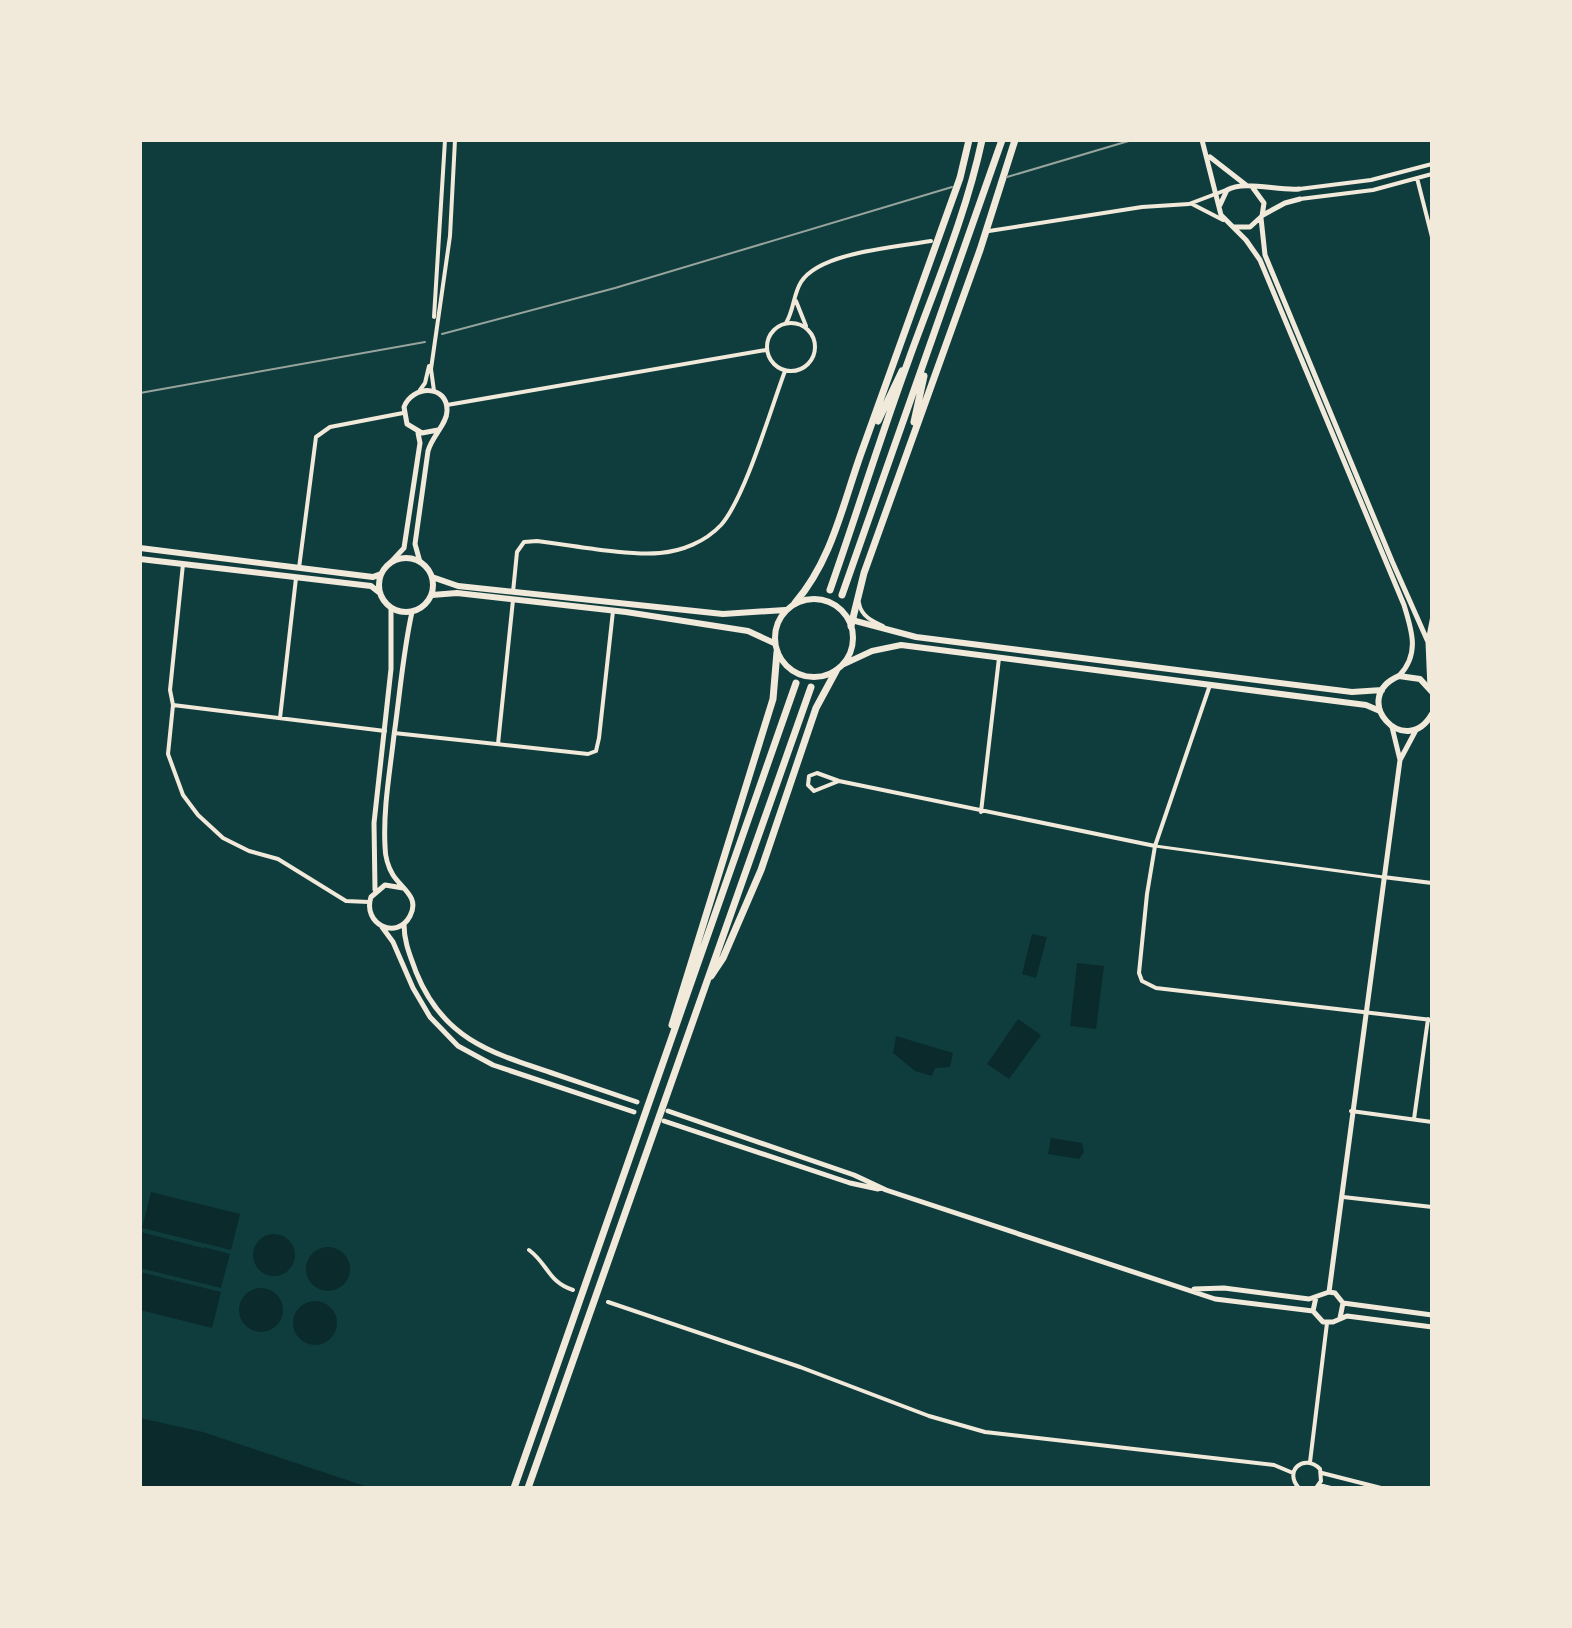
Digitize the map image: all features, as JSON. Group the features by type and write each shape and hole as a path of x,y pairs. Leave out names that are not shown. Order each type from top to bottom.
{"highway":[{"path":"795,603 811,584 828,554 848,489 960,178 969,140"},
{"path":"830,590 907,362 947,255 975,172 982,140"},
{"path":"842,595 1002,140"},
{"path":"851,622 862,580 980,250 1015,140"},
{"path":"908,451 930,350"},
{"path":"848,489 895,382 907,362"},
{"path":"663,1066 675,1016 773,699 777,652"},
{"path":"706,984 723,958 761,870 816,708 836,671"},
{"path":"514,1488 796,683"},
{"path":"528,1488 811,687"}],"main road":[{"path":"1202,140 1225,221 1260,260 1404,605 1413,644 1411,660 1399,676 1382,690 1380,711"},
{"path":"1207,153 1223,170 1262,197 1265,255 1428,642 1431,690"},
{"path":"1220,208 1227,190 1250,186 1299,189"},
{"path":"1233,227 1250,227 1285,203 1300,199"},
{"path":"140,548 373,577 381,574 404,548 421,439 407,424 403,413 406,401 420,390 434,391 447,405 446,419 428,451 415,544 420,562 432,577 458,586 513,596 748,631 774,643"},
{"path":"417,432 438,430"},
{"path":"389,564 404,558 420,562"},
{"path":"140,559 371,586 380,593 391,609 391,669 374,823 374,892 369,902 371,917 393,942 413,988 430,1017 458,1046 493,1065 634,1112"},
{"path":"380,593 381,574"},
{"path":"391,609 412,612 420,609 432,595 432,577"},
{"path":"432,595 513,596 723,614 785,610"},
{"path":"844,664 853,645 851,622 842,610 825,600 804,599 785,610 778,620 774,643 791,671 802,676 814,678 836,671 872,651 901,645 1366,705 1380,711 1392,727 1400,760"},
{"path":"403,888 390,869 385,849 394,733 412,612"},
{"path":"851,622 899,634 1358,692 1382,690"},
{"path":"1399,676 1420,679 1431,690"},
{"path":"1329,1292 1400,760 1416,730 1431,717"},
{"path":"1392,727 1403,731 1416,730"},
{"path":"374,892 391,884 409,892 413,901 412,914 404,924 393,928 382,926"},
{"path":"404,924 404,941 421,983 436,1010 464,1036 497,1055 637,1102"},
{"path":"668,1111 1098,1263 1215,1299 1313,1311"},
{"path":"664,1121 850,1183 886,1190"},
{"path":"1339,1213 1342,1186"},
{"path":"1189,1289 1224,1288 1309,1299 1329,1292 1340,1297 1343,1303 1340,1318"},
{"path":"1316,1297 1313,1311 1317,1318 1327,1323 1347,1316 1432,1327"},
{"path":"1343,1303 1432,1315"}],"street":[{"path":"420,390 431,360 436,315 445,140"},
{"path":"436,315 450,236 455,140"},
{"path":"1299,189 1371,180 1432,164"},
{"path":"1300,199 1373,190 1432,174"},
{"path":"1417,178 1432,237"},
{"path":"989,231 1142,207 1189,204 1227,190"},
{"path":"1189,204 1225,221"},
{"path":"786,323 795,296 807,275 830,261 931,241"},
{"path":"795,296 815,342 813,358 801,369 785,371 772,363 766,343 773,330 786,323 797,323 807,328"},
{"path":"447,405 766,350"},
{"path":"431,360 434,391"},
{"path":"498,744 517,552 524,542 657,553 696,544 718,528 739,493 785,371"},
{"path":"299,568 314,441 330,427 403,413"},
{"path":"183,564 170,690 173,705 168,754 183,795 198,815 223,838 249,851 278,859 346,901 369,902"},
{"path":"280,718 296,578"},
{"path":"862,580 861,612 899,634"},
{"path":"394,733 588,754 596,751 613,611"},
{"path":"1428,642 1432,618"},
{"path":"981,812 999,658"},
{"path":"1210,685 1155,846 1139,973 1142,981 1156,988 1430,1019 1414,1119"},
{"path":"173,705 385,731"},
{"path":"839,781 814,791 808,785 809,776 817,773 839,781 981,812 1155,846 1432,883"},
{"path":"1351,1111 1432,1122"},
{"path":"1343,1197 1432,1207"},
{"path":"529,1250 558,1285 573,1290"},
{"path":"608,1302 800,1367 929,1416 982,1431 1274,1465 1293,1473"},
{"path":"1310,1462 1327,1323"},
{"path":"1299,1488 1294,1483 1293,1473 1297,1465 1310,1462 1318,1466 1322,1473 1381,1488"},
{"path":"1322,1473 1317,1486 1331,1488"}],"water":[{"path":"1032,934 1047,937 1036,978 1022,974"},
{"path":"1077,963 1104,966 1096,1029 1070,1026"},
{"path":"1018,1019 1041,1035 1009,1079 987,1064"},
{"path":"896,1036 953,1053 950,1067 935,1068 932,1076 915,1071 893,1053"},
{"path":"1051,1138 1082,1143 1084,1152 1079,1159 1048,1154"},
{"path":"151,1192 240,1214 231,1250 142,1228"},
{"path":"141,1232 203,1248 201,1255 204,1247 230,1254 221,1288 140,1268"},
{"path":"274,1234 289,1240 295,1255 289,1270 274,1276 259,1270 253,1255 259,1240"},
{"path":"328,1247 343,1254 350,1269 343,1284 328,1291 313,1284 306,1269 313,1254"},
{"path":"140,1272 221,1292 212,1328 140,1310"},
{"path":"261,1288 277,1294 283,1310 277,1326 261,1332 245,1326 239,1310 245,1294"},
{"path":"315,1301 330,1308 337,1323 330,1338 315,1345 300,1338 293,1323 300,1308"},
{"path":"140,1418 203,1432 371,1488 140,1488"}],"railway":[{"path":"1007,177 1132,140"},
{"path":"442,334 615,288 952,187"},
{"path":"140,393 425,342"}]}
